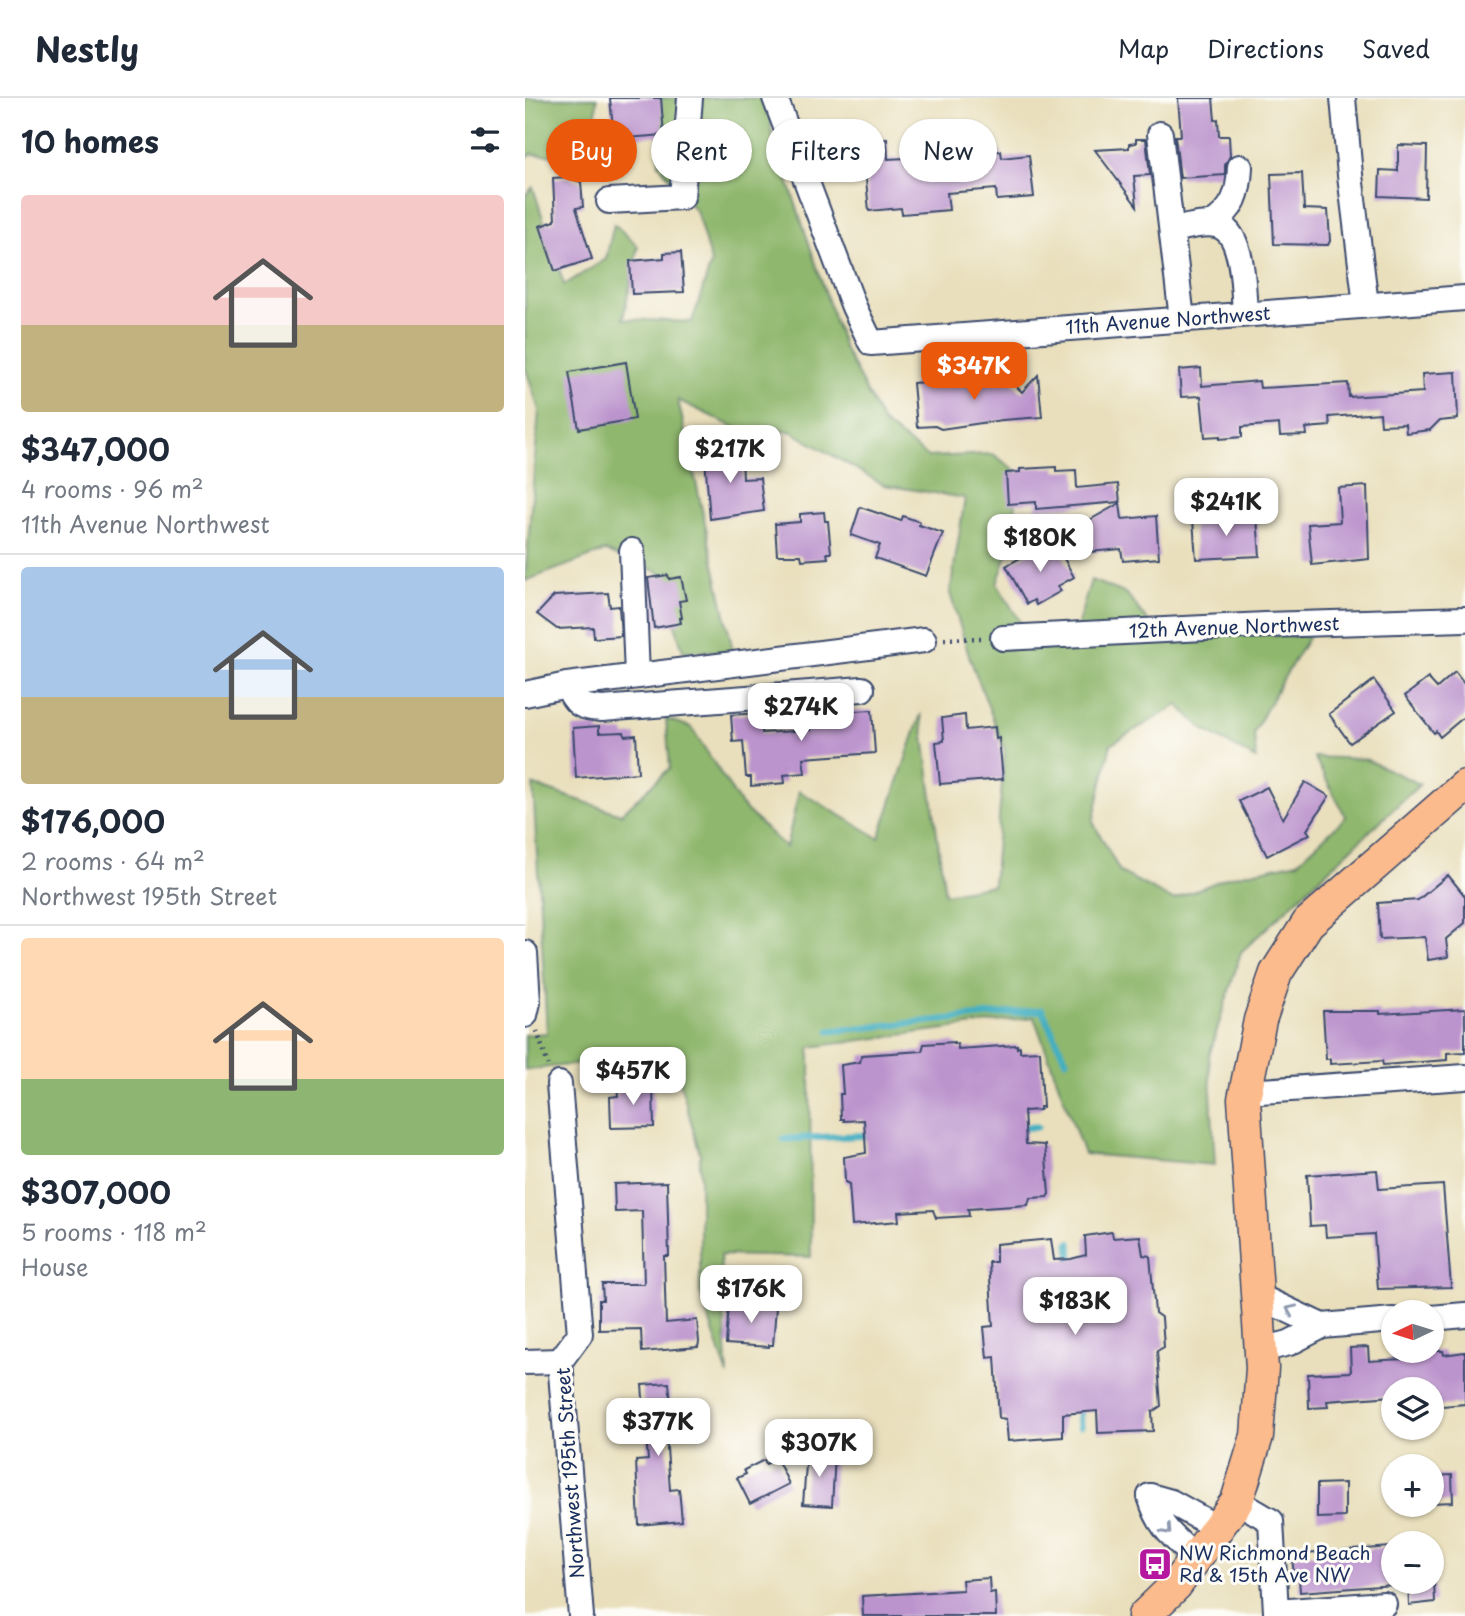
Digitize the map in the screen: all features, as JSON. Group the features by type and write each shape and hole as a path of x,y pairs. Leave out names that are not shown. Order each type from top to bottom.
{"main road":[{"path":"1144,1616 1176,1585 1237,1501 1257,1436 1262,1368 1244,1099 1260,1020 1276,973 1308,923 1465,786"}],"street":[{"path":"609,201 683,197 690,98"},
{"name":"11th Avenue Northwest","path":"775,98 854,307 871,343 1465,298"},
{"path":"1343,98 1366,305"},
{"path":"1160,134 1182,319"},
{"path":"1211,224 1232,206 1239,188 1240,167"},
{"path":"1172,230 1211,224 1220,225 1229,232 1239,253 1245,314"},
{"path":"632,551 637,676"},
{"name":"12th Avenue Northwest","path":"1003,638 1265,625 1465,619"},
{"path":"525,694 567,685 924,639"},
{"path":"567,685 574,701 583,707 602,709 862,689"},
{"path":"525,953 528,1002 525,1014"},
{"path":"1246,1092 1465,1077"},
{"name":"Northwest 195th Street","path":"559,1084 580,1334 560,1361 581,1616"},
{"path":"1258,1296 1322,1326"},
{"path":"1444,1317 1465,1315"},
{"path":"1261,1350 1289,1343 1322,1326 1381,1321"},
{"path":"525,1362 560,1361"},
{"path":"1196,1558 1171,1535 1156,1516 1150,1496 1171,1502 1217,1528"},
{"path":"1237,1501 1271,1521 1276,1612 1384,1604"}],"path":[{"path":"924,639 1003,638"},
{"path":"525,1014 539,1034 547,1064 559,1084"}],"green space":[{"path":"525,98 597,98 596,119 546,119 546,155 531,154 525,159"},
{"path":"658,98 771,98 771,119 766,119 766,182 788,182 844,348 883,423 928,457 993,454 1016,471 1015,532 997,584 1037,649 1072,644 1091,580 1127,594 1161,639 1218,634 1309,636 1254,732 1256,759 1204,730 1178,705 1111,744 1093,822 1120,872 1173,900 1228,877 1298,862 1346,817 1314,757 1365,759 1420,784 1241,952 1209,1056 1215,1165 1084,1154 1034,1017 810,1047 811,1257 720,1255 728,1376 700,1292 700,1154 672,1053 525,1070 525,1035 547,1033 533,785 621,814 670,768 666,719 691,727 741,805 786,848 799,791 879,838 921,714 945,894 993,885 1005,750 969,656 950,593 965,498 884,485 790,431 744,432 678,400 733,651 683,651 659,572 605,551 525,581 539,410 525,366 525,196 533,187 564,285 606,259 614,224 638,246 623,319 692,322 711,263 697,213 673,182 752,182 752,119 658,119"}],"building":[{"path":"610,98 661,98 663,119 651,119 651,136 637,137 637,119 612,119"},
{"path":"1178,98 1213,98 1219,136 1229,136 1230,156 1225,165 1225,175 1180,178 1175,136 1181,136"},
{"path":"885,139 888,159 899,158 899,182 997,182 997,151 1001,151 1002,158 1029,155 1034,197 997,200 996,189 947,193 949,210 902,214 901,208 869,211 866,182 885,182"},
{"path":"1136,139 1146,139 1150,175 1134,176 1137,206 1095,150 1129,148 1129,144 1136,143"},
{"path":"1398,145 1427,146 1426,198 1379,196 1380,170 1398,171"},
{"path":"1302,173 1304,209 1328,210 1328,245 1274,244 1271,174"},
{"path":"553,182 581,182 583,207 576,208 592,259 555,271 540,226 555,221"},
{"path":"681,252 684,292 632,294 630,261 664,258 664,253"},
{"path":"626,362 635,419 579,429 569,372"},
{"path":"1201,368 1202,386 1259,381 1260,388 1348,383 1349,397 1423,392 1422,374 1456,372 1458,419 1439,421 1430,430 1406,433 1405,424 1381,425 1380,413 1329,417 1330,426 1306,428 1307,435 1280,436 1279,424 1242,427 1242,437 1205,437 1201,396 1181,397 1179,370"},
{"path":"1038,375 1042,417 941,429 935,426 917,427 913,383 1005,376 1022,392"},
{"path":"731,444 733,459 742,458 743,479 760,478 764,511 710,519 704,446"},
{"path":"1056,467 1056,471 1076,470 1077,488 1118,484 1120,502 1036,509 1036,502 1008,504 1006,473 1020,472 1020,469"},
{"path":"1367,486 1369,559 1312,565 1308,524 1340,522 1338,488"},
{"path":"1120,503 1122,519 1156,516 1159,558 1123,561 1121,549 1090,552 1088,521"},
{"path":"860,507 901,521 903,516 943,533 926,576 875,558 880,545 851,535"},
{"path":"824,512 825,521 828,521 831,553 827,553 828,558 802,560 801,555 777,555 775,524 800,522 800,514"},
{"path":"1257,518 1260,556 1196,559 1193,520"},
{"path":"1047,543 1052,552 1059,549 1074,577 1058,586 1061,591 1036,605 1034,600 1027,604 1006,566"},
{"path":"668,575 669,579 681,577 686,600 679,601 681,623 654,628 648,578"},
{"path":"608,593 610,607 619,606 621,636 594,638 593,627 557,629 537,614 554,596"},
{"path":"1455,672 1465,685 1465,716 1440,737 1405,696 1428,678 1437,688"},
{"path":"1374,680 1396,711 1350,743 1329,714"},
{"path":"837,709 838,712 872,710 875,753 803,758 805,773 784,775 785,783 751,786 751,777 746,777 743,741 733,742 731,715 760,713 762,733 811,730 809,714 821,714 820,710"},
{"path":"965,715 966,730 995,727 996,739 999,738 1003,779 940,784 936,742 944,741 942,718"},
{"path":"599,726 599,733 624,732 625,736 636,735 638,773 576,778 573,728"},
{"path":"1305,782 1329,796 1307,830 1310,834 1267,856 1239,801 1267,787 1283,819"},
{"path":"1448,875 1465,896 1465,923 1446,939 1448,957 1428,960 1425,937 1380,939 1378,903 1418,900"},
{"path":"1465,1009 1465,1052 1447,1053 1447,1060 1383,1065 1382,1061 1330,1064 1330,1059 1326,1059 1323,1011 1380,1011 1380,1014"},
{"path":"954,1042 958,1049 1017,1045 1020,1052 1040,1051 1043,1107 1040,1107 1040,1110 1024,1111 1026,1144 1045,1145 1049,1194 1047,1197 1030,1198 1028,1205 968,1209 969,1216 936,1218 933,1210 898,1212 899,1221 852,1225 844,1157 866,1153 864,1120 841,1119 841,1065 860,1062 862,1055 922,1051 924,1044"},
{"path":"653,1085 654,1127 611,1128 610,1097 618,1096 617,1086"},
{"path":"1377,1170 1379,1189 1443,1185 1451,1287 1378,1289 1374,1234 1326,1237 1325,1225 1310,1226 1307,1175"},
{"path":"667,1182 669,1256 664,1256 666,1323 697,1320 699,1342 698,1347 642,1352 641,1329 599,1330 602,1284 644,1284 642,1211 615,1212 614,1184"},
{"path":"1112,1232 1113,1238 1140,1236 1143,1255 1150,1256 1155,1313 1162,1318 1164,1347 1157,1351 1161,1406 1152,1412 1153,1431 1098,1433 1097,1411 1063,1414 1063,1437 1008,1441 1006,1419 999,1418 995,1357 987,1358 984,1327 993,1326 989,1262 996,1262 996,1244 1051,1239 1054,1260 1071,1259 1086,1255 1085,1236"},
{"path":"729,1304 776,1307 773,1345 726,1344"},
{"path":"1368,1347 1369,1361 1381,1360 1381,1363 1444,1363 1444,1355 1465,1352 1465,1404 1444,1406 1444,1377 1381,1377 1381,1397 1327,1401 1328,1407 1309,1408 1308,1374 1351,1372 1350,1348"},
{"path":"669,1383 671,1404 680,1403 682,1432 666,1434 670,1490 679,1489 682,1521 639,1525 636,1461 648,1460 642,1385"},
{"path":"807,1452 835,1455 832,1506 803,1504"},
{"path":"777,1459 789,1484 750,1504 737,1478 746,1474 744,1470 764,1460 766,1464"},
{"path":"1444,1475 1452,1475 1453,1502 1444,1502"},
{"path":"1345,1483 1345,1517 1317,1518 1317,1484"},
{"path":"1381,1548 1381,1586 1300,1592 1299,1577 1294,1578 1292,1555"},
{"path":"989,1578 990,1593 995,1592 996,1616 863,1616 862,1596 963,1590 962,1580"},
{"path":"1409,1594 1435,1594 1435,1602 1409,1605"}],"waterway":[{"path":"830,1031 1042,1010 1066,1060"},
{"path":"1015,1128 1037,1127"},
{"path":"784,1139 874,1135"},
{"path":"1070,1243 1071,1267"},
{"path":"1079,1405 1080,1426"}],"place":[{"name":"NW Richmond Beach Rd & 15th Ave NW","path":"1155,1564"}]}
